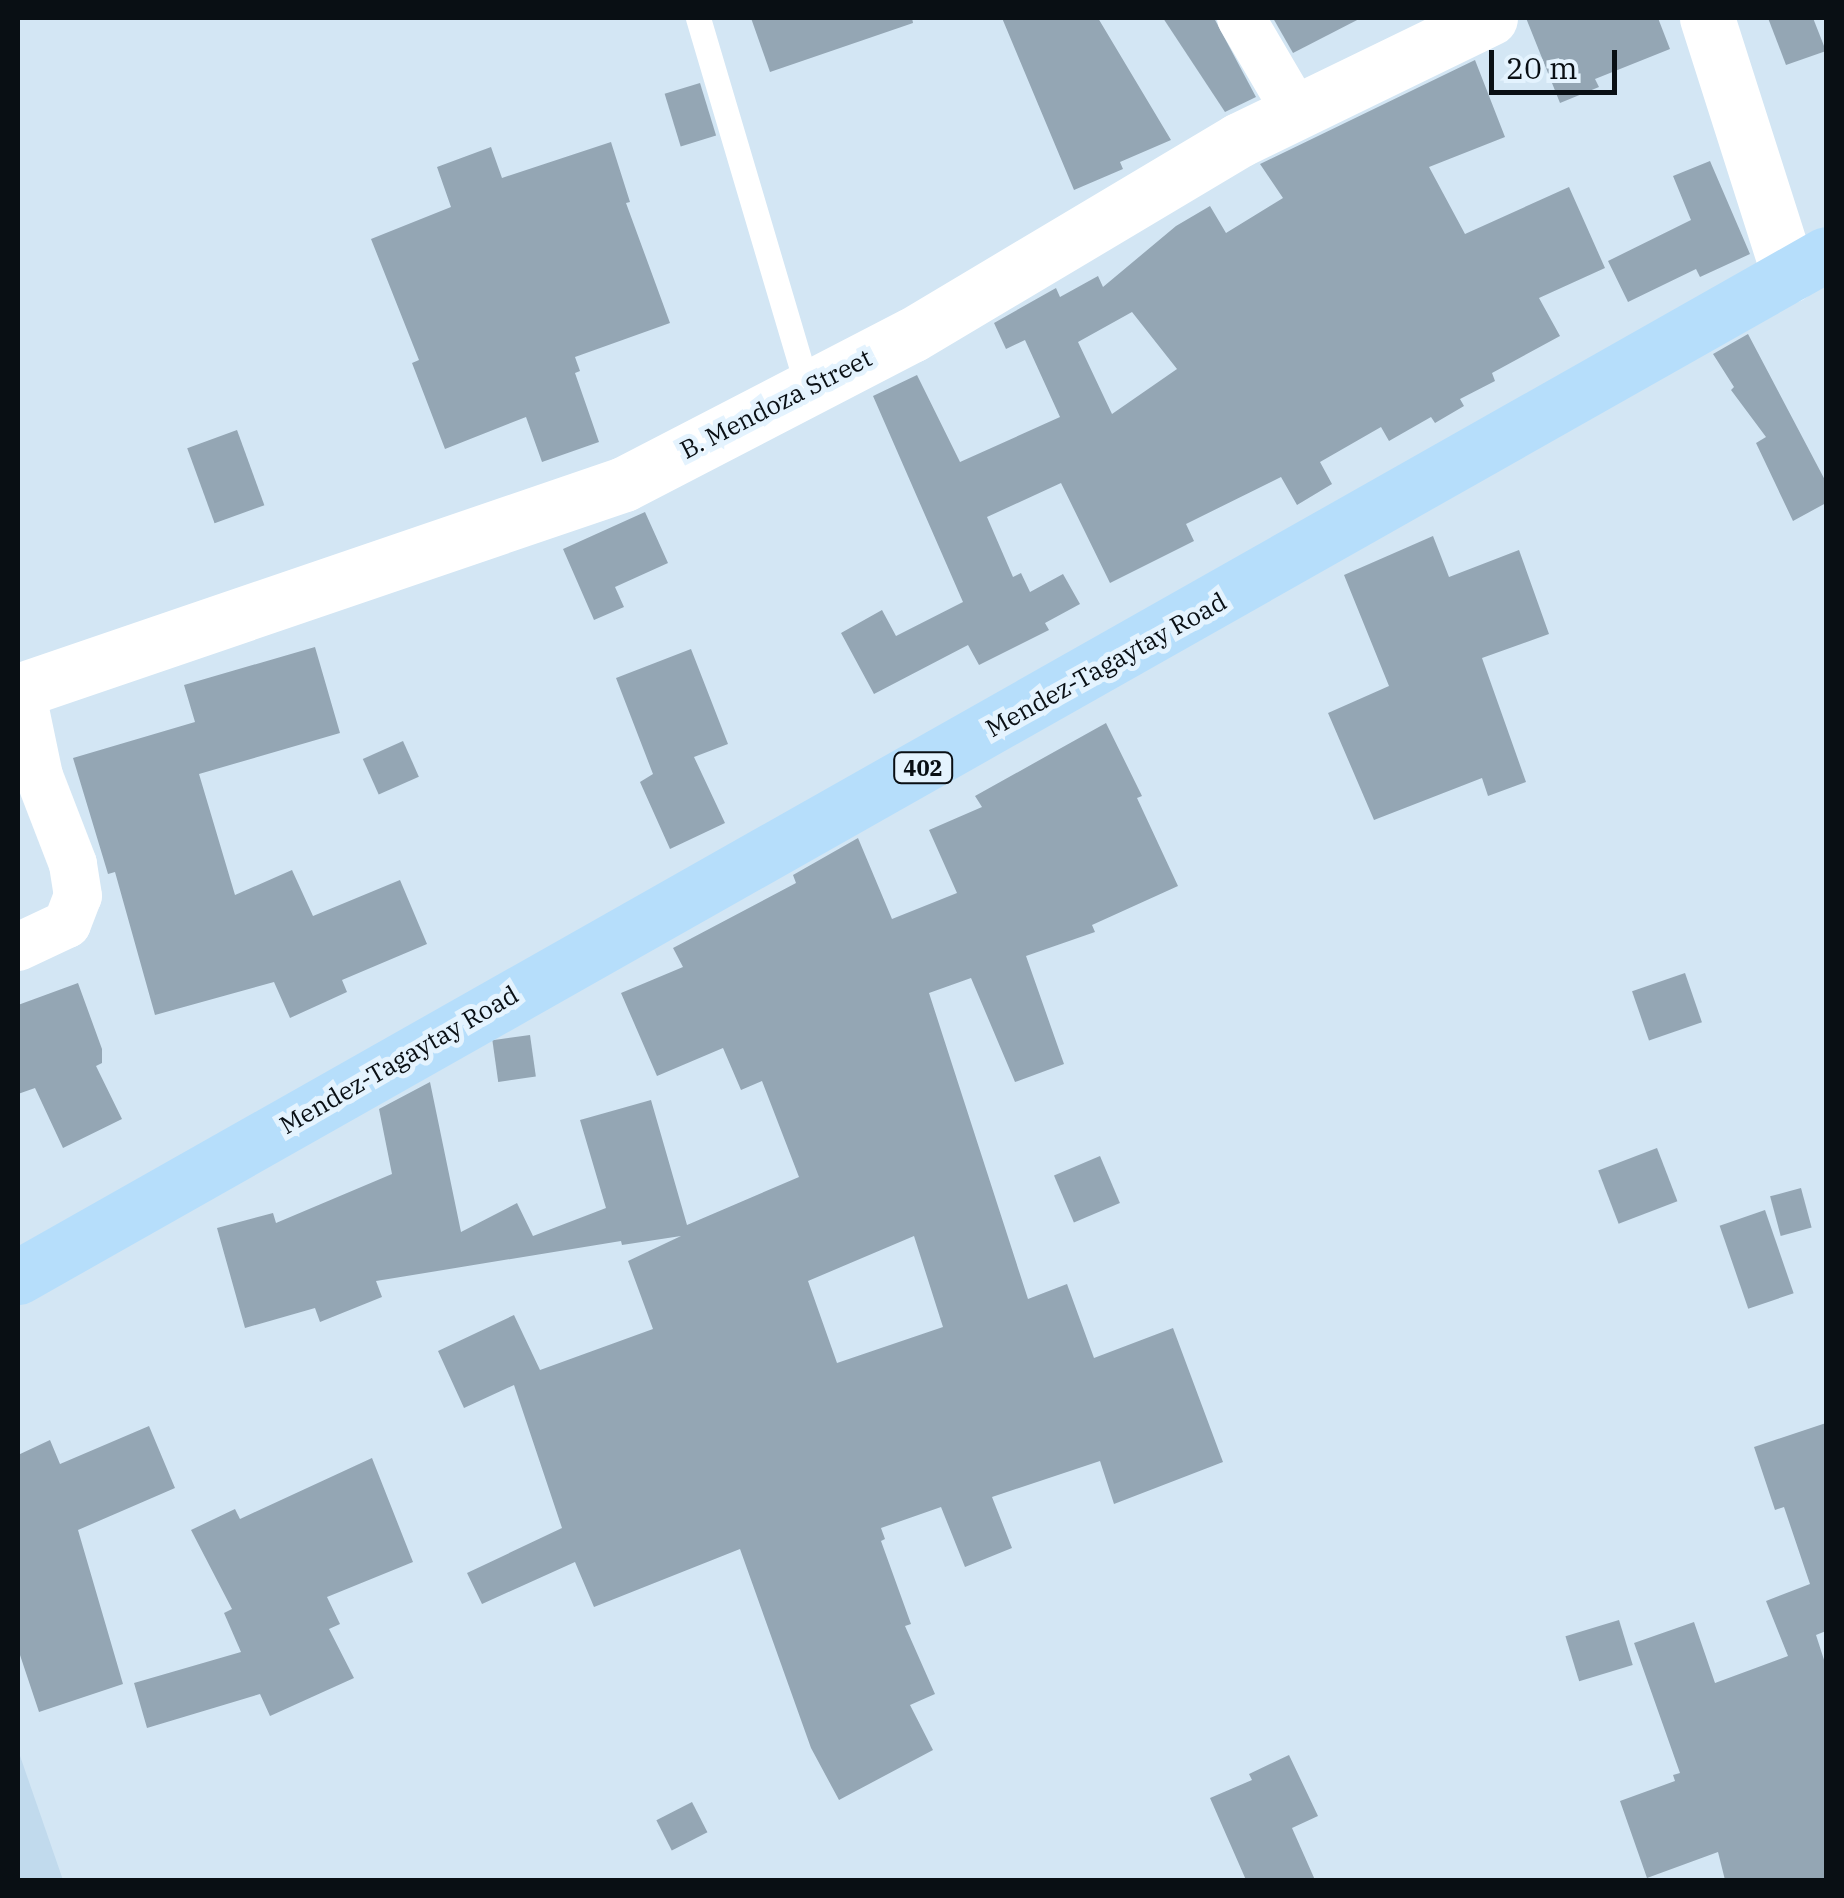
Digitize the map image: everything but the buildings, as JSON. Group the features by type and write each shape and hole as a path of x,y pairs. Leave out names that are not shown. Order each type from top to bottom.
{"main road":[{"name":"Mendez-Tagaytay Road","path":"18,1277 1808,265"}],"street":[{"path":"1240,18 1296,110"},
{"name":"B. Mendoza Street","path":"19,690 624,484 912,336 1238,140 1490,18"},
{"path":"1708,18 1808,265"},
{"path":"18,947 67,924 78,896 74,864 40,776 19,690"}],"lane":[{"path":"698,18 808,389"}],"shaded area":[{"path":"18,1750 63,1880 18,1880"}]}
